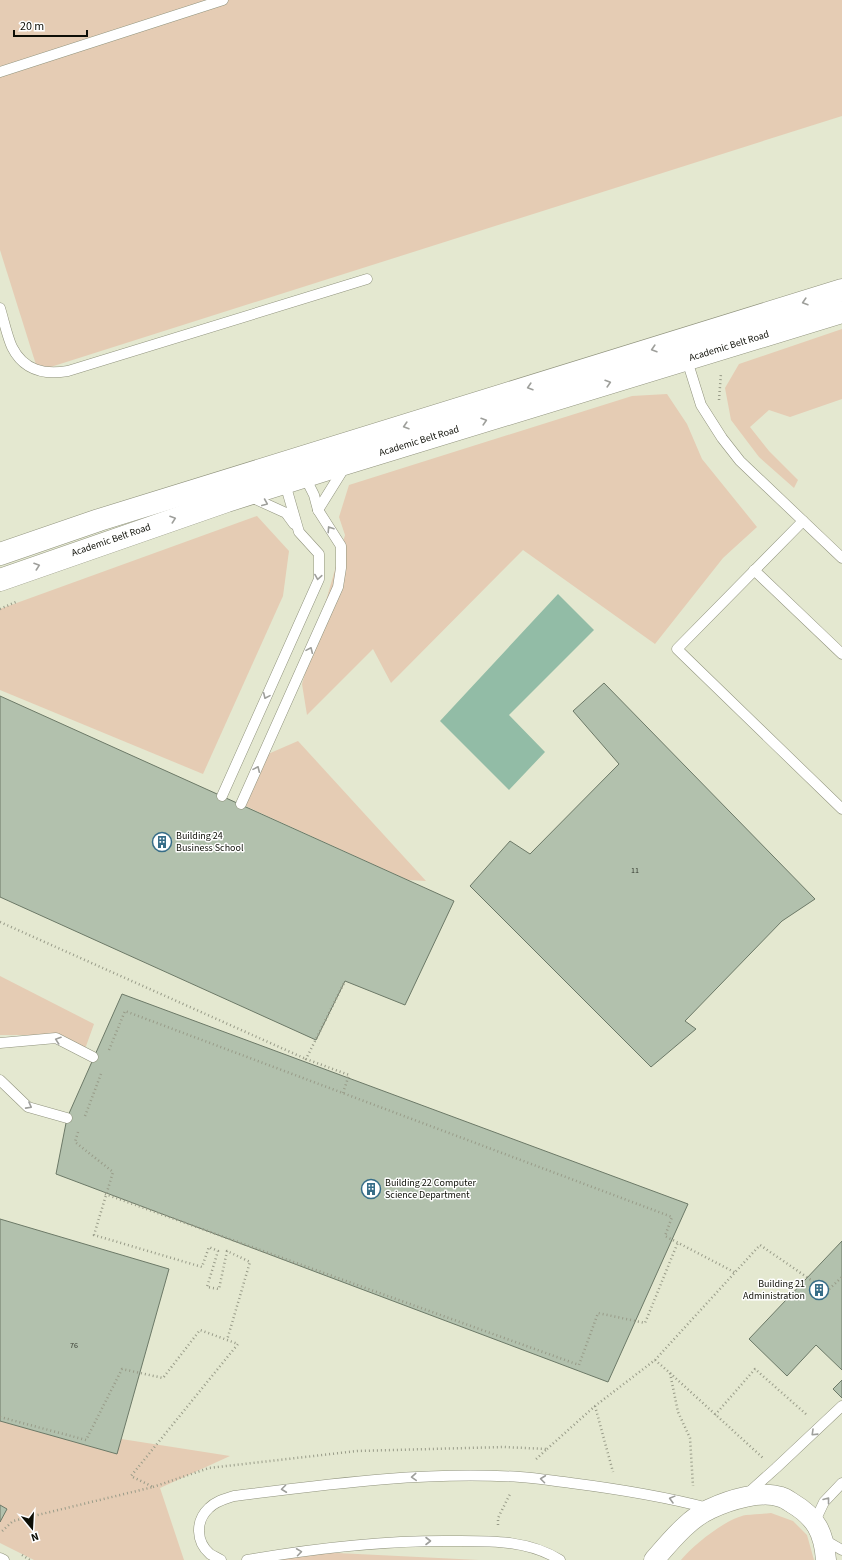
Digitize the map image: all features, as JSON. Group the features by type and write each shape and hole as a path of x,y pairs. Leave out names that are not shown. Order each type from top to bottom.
{"street":[{"name":"Academic Belt Road","path":"0,580 227,501 292,471 344,464 684,350 842,290"},
{"name":"Academic Belt Road","path":"0,554 99,520 292,471 684,350 842,312"},
{"path":"654,1560 696,1518 710,1509 742,1498 760,1495 781,1497 798,1507 815,1521 825,1547 826,1560"}],"lane":[{"path":"0,72 223,0"},
{"path":"0,308 13,348 23,361 38,371 54,374 367,279"},
{"path":"684,350 701,405 722,438 740,461 842,558"},
{"path":"318,510 342,473 344,464"},
{"path":"241,804 338,587 341,568 341,546 318,510 314,495 292,471"},
{"path":"292,471 299,532"},
{"path":"222,796 319,579 319,554 299,532 286,513 253,498 227,501"},
{"path":"803,521 677,649 842,809"},
{"path":"754,570 842,654"},
{"path":"0,1043 56,1038 93,1057"},
{"path":"0,1080 28,1107 67,1118"},
{"path":"742,1498 842,1406"},
{"path":"221,1560 210,1554 201,1544 198,1530 201,1517 208,1508 218,1501 234,1496 357,1480 435,1476 520,1476 665,1497 710,1509"},
{"path":"815,1521 824,1502 842,1483"},
{"path":"822,1539 842,1550"},
{"path":"247,1560 350,1545 422,1541 514,1543 550,1553 560,1560"},
{"path":"0,1558 4,1560"}],"path":[{"path":"0,922 306,1059 349,1075 343,1093"},
{"path":"306,1059 345,981"},
{"path":"108,1054 125,1011 672,1217 665,1236 736,1273"},
{"path":"83,1120 102,1069"},
{"path":"80,1127 75,1142 113,1172 105,1194 94,1235 202,1267 209,1247 218,1251 207,1287 219,1289 227,1251 250,1262 227,1340"},
{"path":"105,1194 579,1366 598,1313 645,1323 678,1242"},
{"path":"547,1449 595,1406 655,1360 760,1245 827,1291 842,1278"},
{"path":"0,1417 86,1440 122,1369 163,1378 200,1330 238,1344 131,1476 153,1487 12,1521 0,1533"},
{"path":"655,1360 776,1468"},
{"path":"715,1415 755,1369 810,1418"},
{"path":"670,1373 678,1412 690,1438 693,1488 688,1486"},
{"path":"595,1406 614,1475 606,1474"},
{"path":"533,1461 540,1462"}],"shaded area":[{"path":"0,0 842,0 842,116 38,371 0,250"},
{"path":"842,329 842,399 790,417 769,410 750,427 769,451 798,480 794,488 759,457 731,420 725,388 739,364"},
{"path":"667,394 687,424 702,459 757,527 723,558 655,644 523,550 391,683 373,649 307,715 302,684 345,535 339,517 349,485 632,396"},
{"path":"257,516 289,551 283,596 203,774 0,690 0,609"},
{"path":"558,594 594,630 509,715 545,752 509,790 440,721"},
{"path":"298,741 426,881 408,880 241,804 268,754"},
{"path":"0,976 94,1024 85,1049 49,1035 0,1035"},
{"path":"0,1420 230,1456 160,1488 184,1560 34,1560 0,1543"},
{"path":"771,1513 793,1521 807,1535 814,1560 681,1560 702,1540 730,1521 746,1515"},
{"path":"317,1552 479,1560 264,1560"}],"building":[{"path":"604,683 815,899 782,921 685,1021 696,1029 651,1067 470,886 510,841 530,854 619,764 573,711"},
{"name":"Building 24 Business School","path":"0,696 454,901 405,1005 345,981 316,1040 0,897"},
{"name":"Building 22 Computer Science Department","path":"122,994 688,1204 608,1382 56,1174 67,1118"},
{"path":"0,1219 169,1269 117,1454 0,1421"},
{"name":"Building 21 Administration","path":"842,1241 842,1370 816,1345 787,1376 749,1339"},
{"path":"842,1380 842,1398 833,1389"},
{"path":"0,1505 7,1509 0,1522"}],"place":[{"name":"Building 24 Business School","path":"162,842"},
{"name":"Building 22 Computer Science Department","path":"371,1189"},
{"name":"Building 21 Administration","path":"819,1290"}]}
